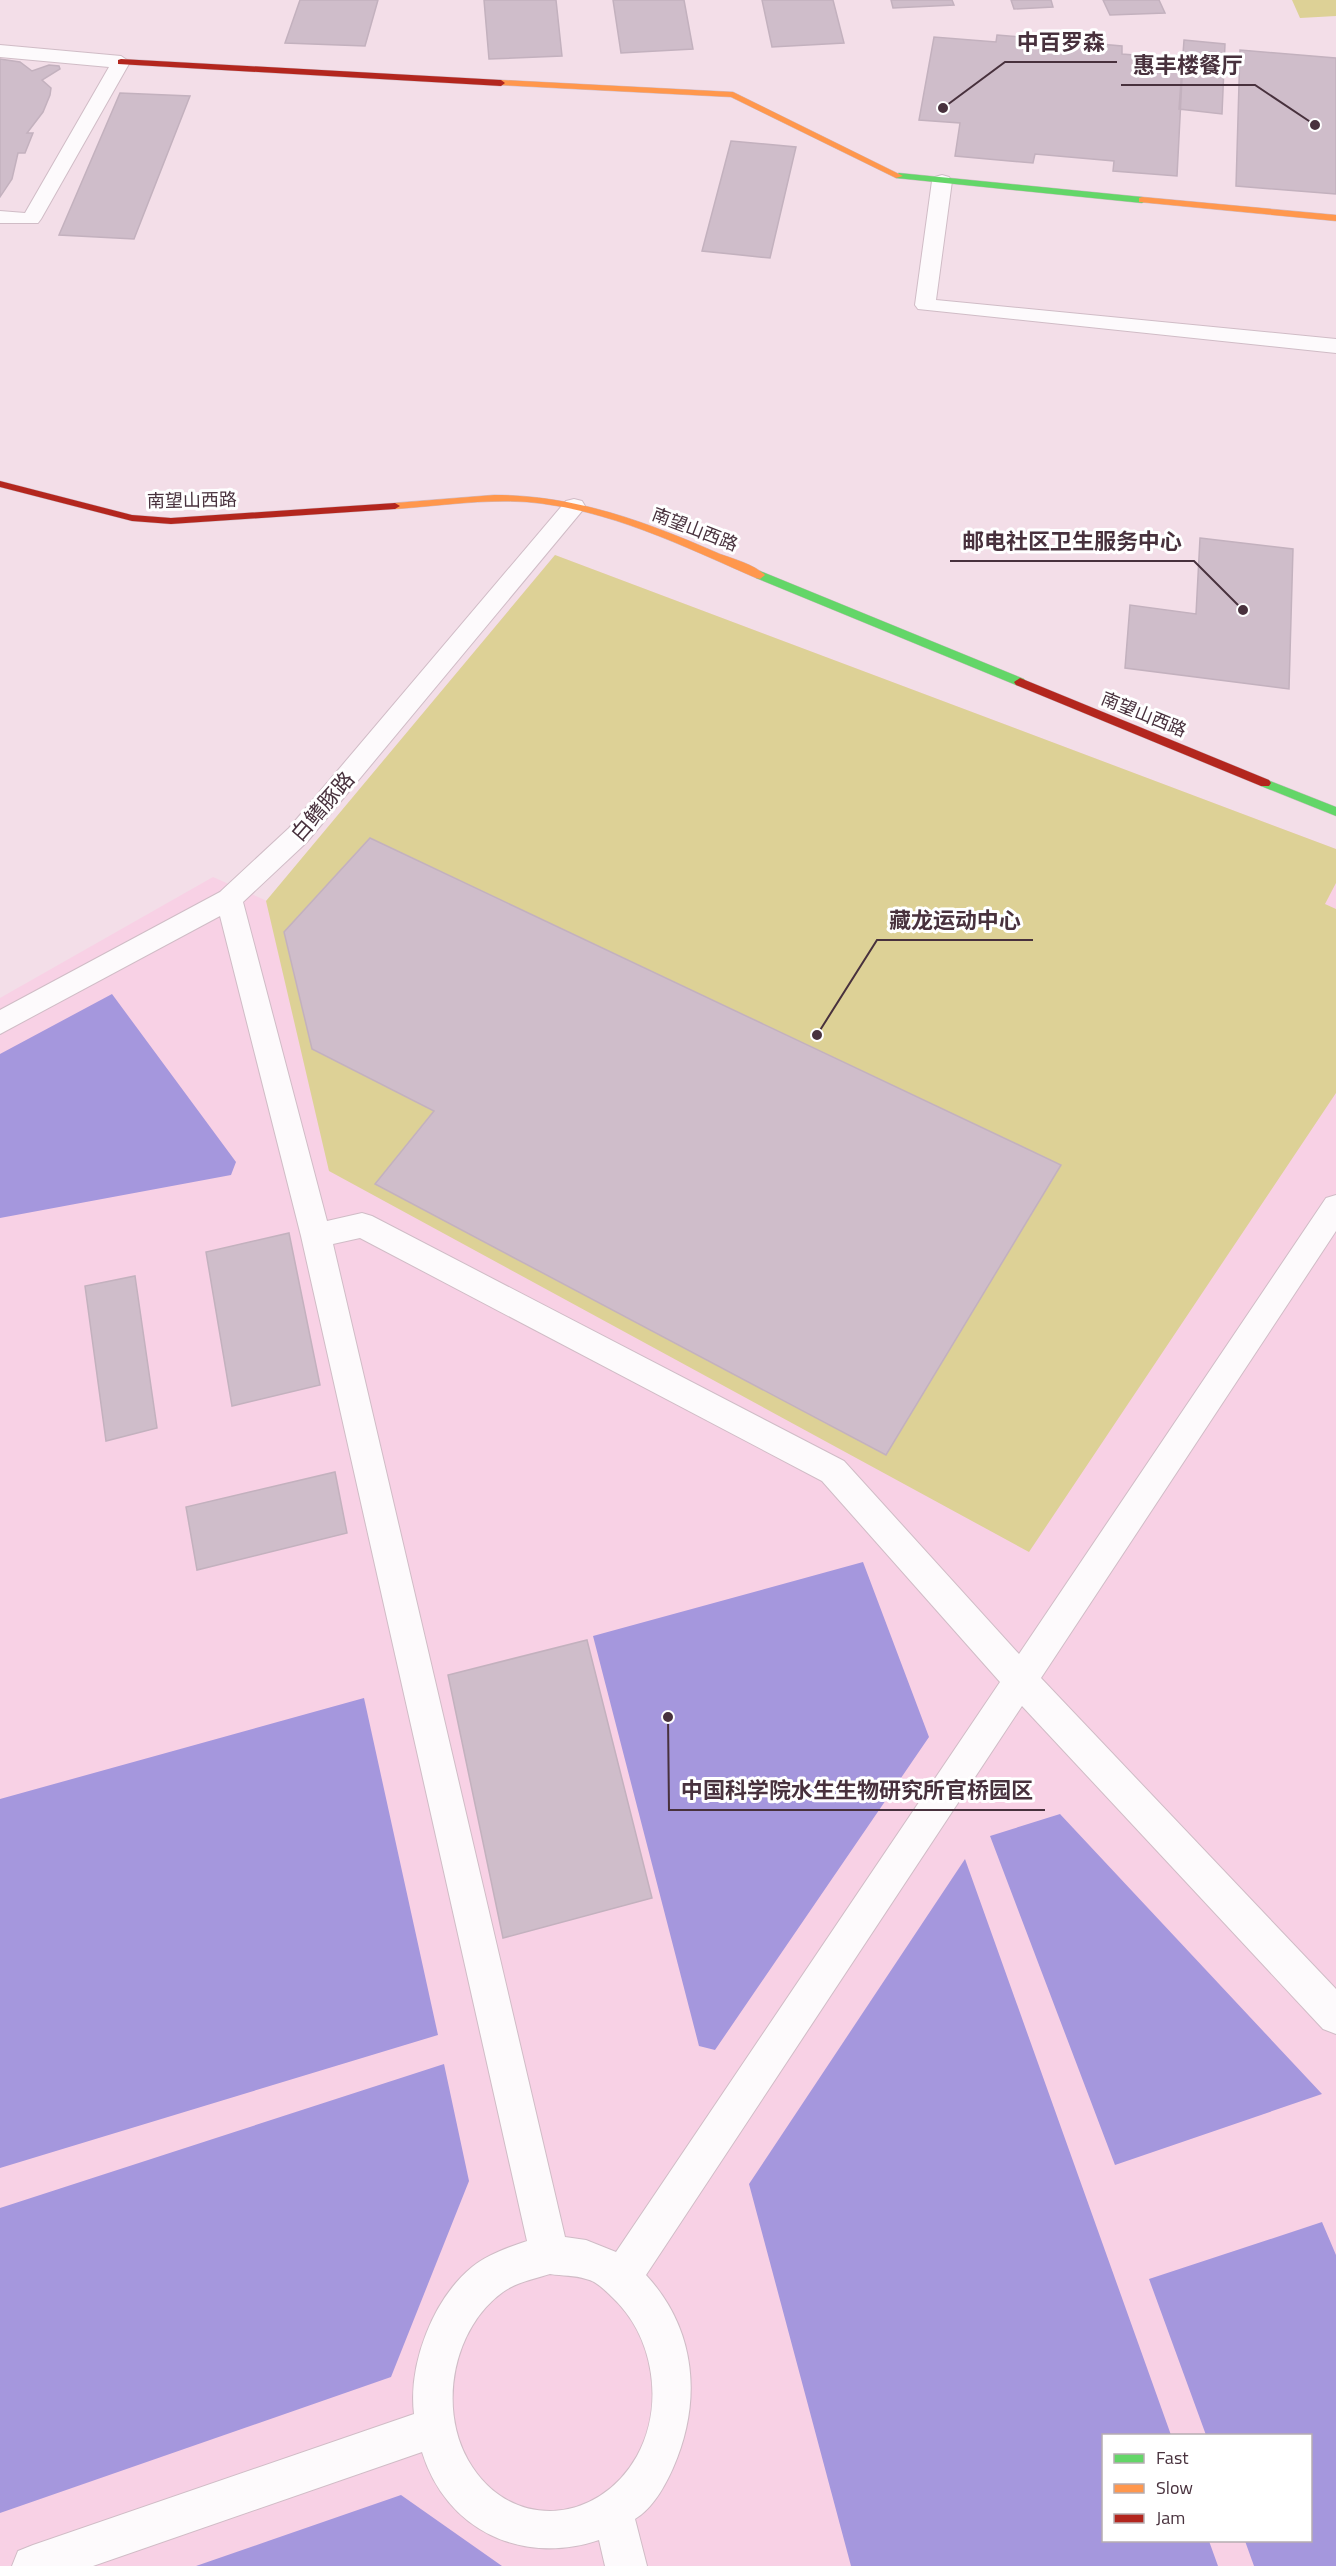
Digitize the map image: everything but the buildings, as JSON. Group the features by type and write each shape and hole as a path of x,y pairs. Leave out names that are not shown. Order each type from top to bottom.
{"street":[{"path":"120,62 733,95 747,100 881,170 900,177 1336,218"},
{"name":"南望山西路","path":"0,484 132,518 171,521 506,498 531,498 574,506 618,518 686,544 1336,812"}],"lane":[{"path":"0,51 120,62 32,219 0,217"},
{"path":"942,181 925,305 1336,346"},
{"name":"白鳍豚路","path":"0,1023 229,899 298,835 574,506"},
{"path":"229,899 316,1236 550,2255"},
{"path":"622,2277 1336,1207"},
{"path":"316,1236 362,1225 833,1472 1021,1681 1336,2016"},
{"path":"550,2255 588,2260 622,2277 651,2309 668,2348 674,2394 667,2440 646,2481 613,2513 578,2530 540,2534 502,2523 471,2500 447,2467 434,2427 433,2386 441,2345 459,2310 485,2281 516,2263 550,2255"},
{"path":"33,2566 434,2427"},
{"path":"613,2513 626,2566"}],"shaded area":[{"path":"1292,0 1336,0 1336,16 1300,18"},
{"path":"555,555 1336,849 1336,2566 0,2566 0,998 213,877 267,901"},
{"path":"555,555 1336,849 1336,883 1325,904 1336,909 1336,1093 1029,1552 329,1171 266,901"},
{"path":"112,994 236,1162 231,1175 0,1218 0,1054"},
{"path":"863,1562 929,1737 715,2050 699,2046 593,1636"},
{"path":"364,1698 438,2035 0,2168 0,1799"},
{"path":"1060,1814 1322,2094 1115,2165 990,1836"},
{"path":"965,1859 1171,2434 1102,2434 1102,2542 1209,2542 1218,2566 851,2566 749,2184"},
{"path":"444,2064 469,2181 391,2377 0,2513 0,2208"},
{"path":"1322,2222 1336,2255 1336,2566 1254,2566 1245,2542 1312,2542 1312,2434 1206,2434 1149,2279"},
{"path":"401,2495 502,2566 196,2566"}],"traffic: fast":[{"path":"899,176 1142,200"},
{"path":"760,575 1020,682"},
{"path":"1265,783 1336,812"}],"traffic: slow":[{"path":"501,83 733,95 899,176"},
{"path":"1142,200 1336,218"},
{"path":"395,506 494,498 557,502 646,527 760,575"}],"traffic: jam":[{"path":"121,62 501,83"},
{"path":"0,484 132,518 171,521 395,506"},
{"path":"1020,682 1265,783"}],"place":[{"name":"中百罗森","path":"943,108"},
{"name":"惠丰楼餐厅","path":"1315,125"},
{"name":"邮电社区卫生服务中心","path":"1243,610"},
{"name":"藏龙运动中心","path":"817,1035"},
{"name":"中国科学院水生生物研究所官桥园区","path":"668,1717"}]}
